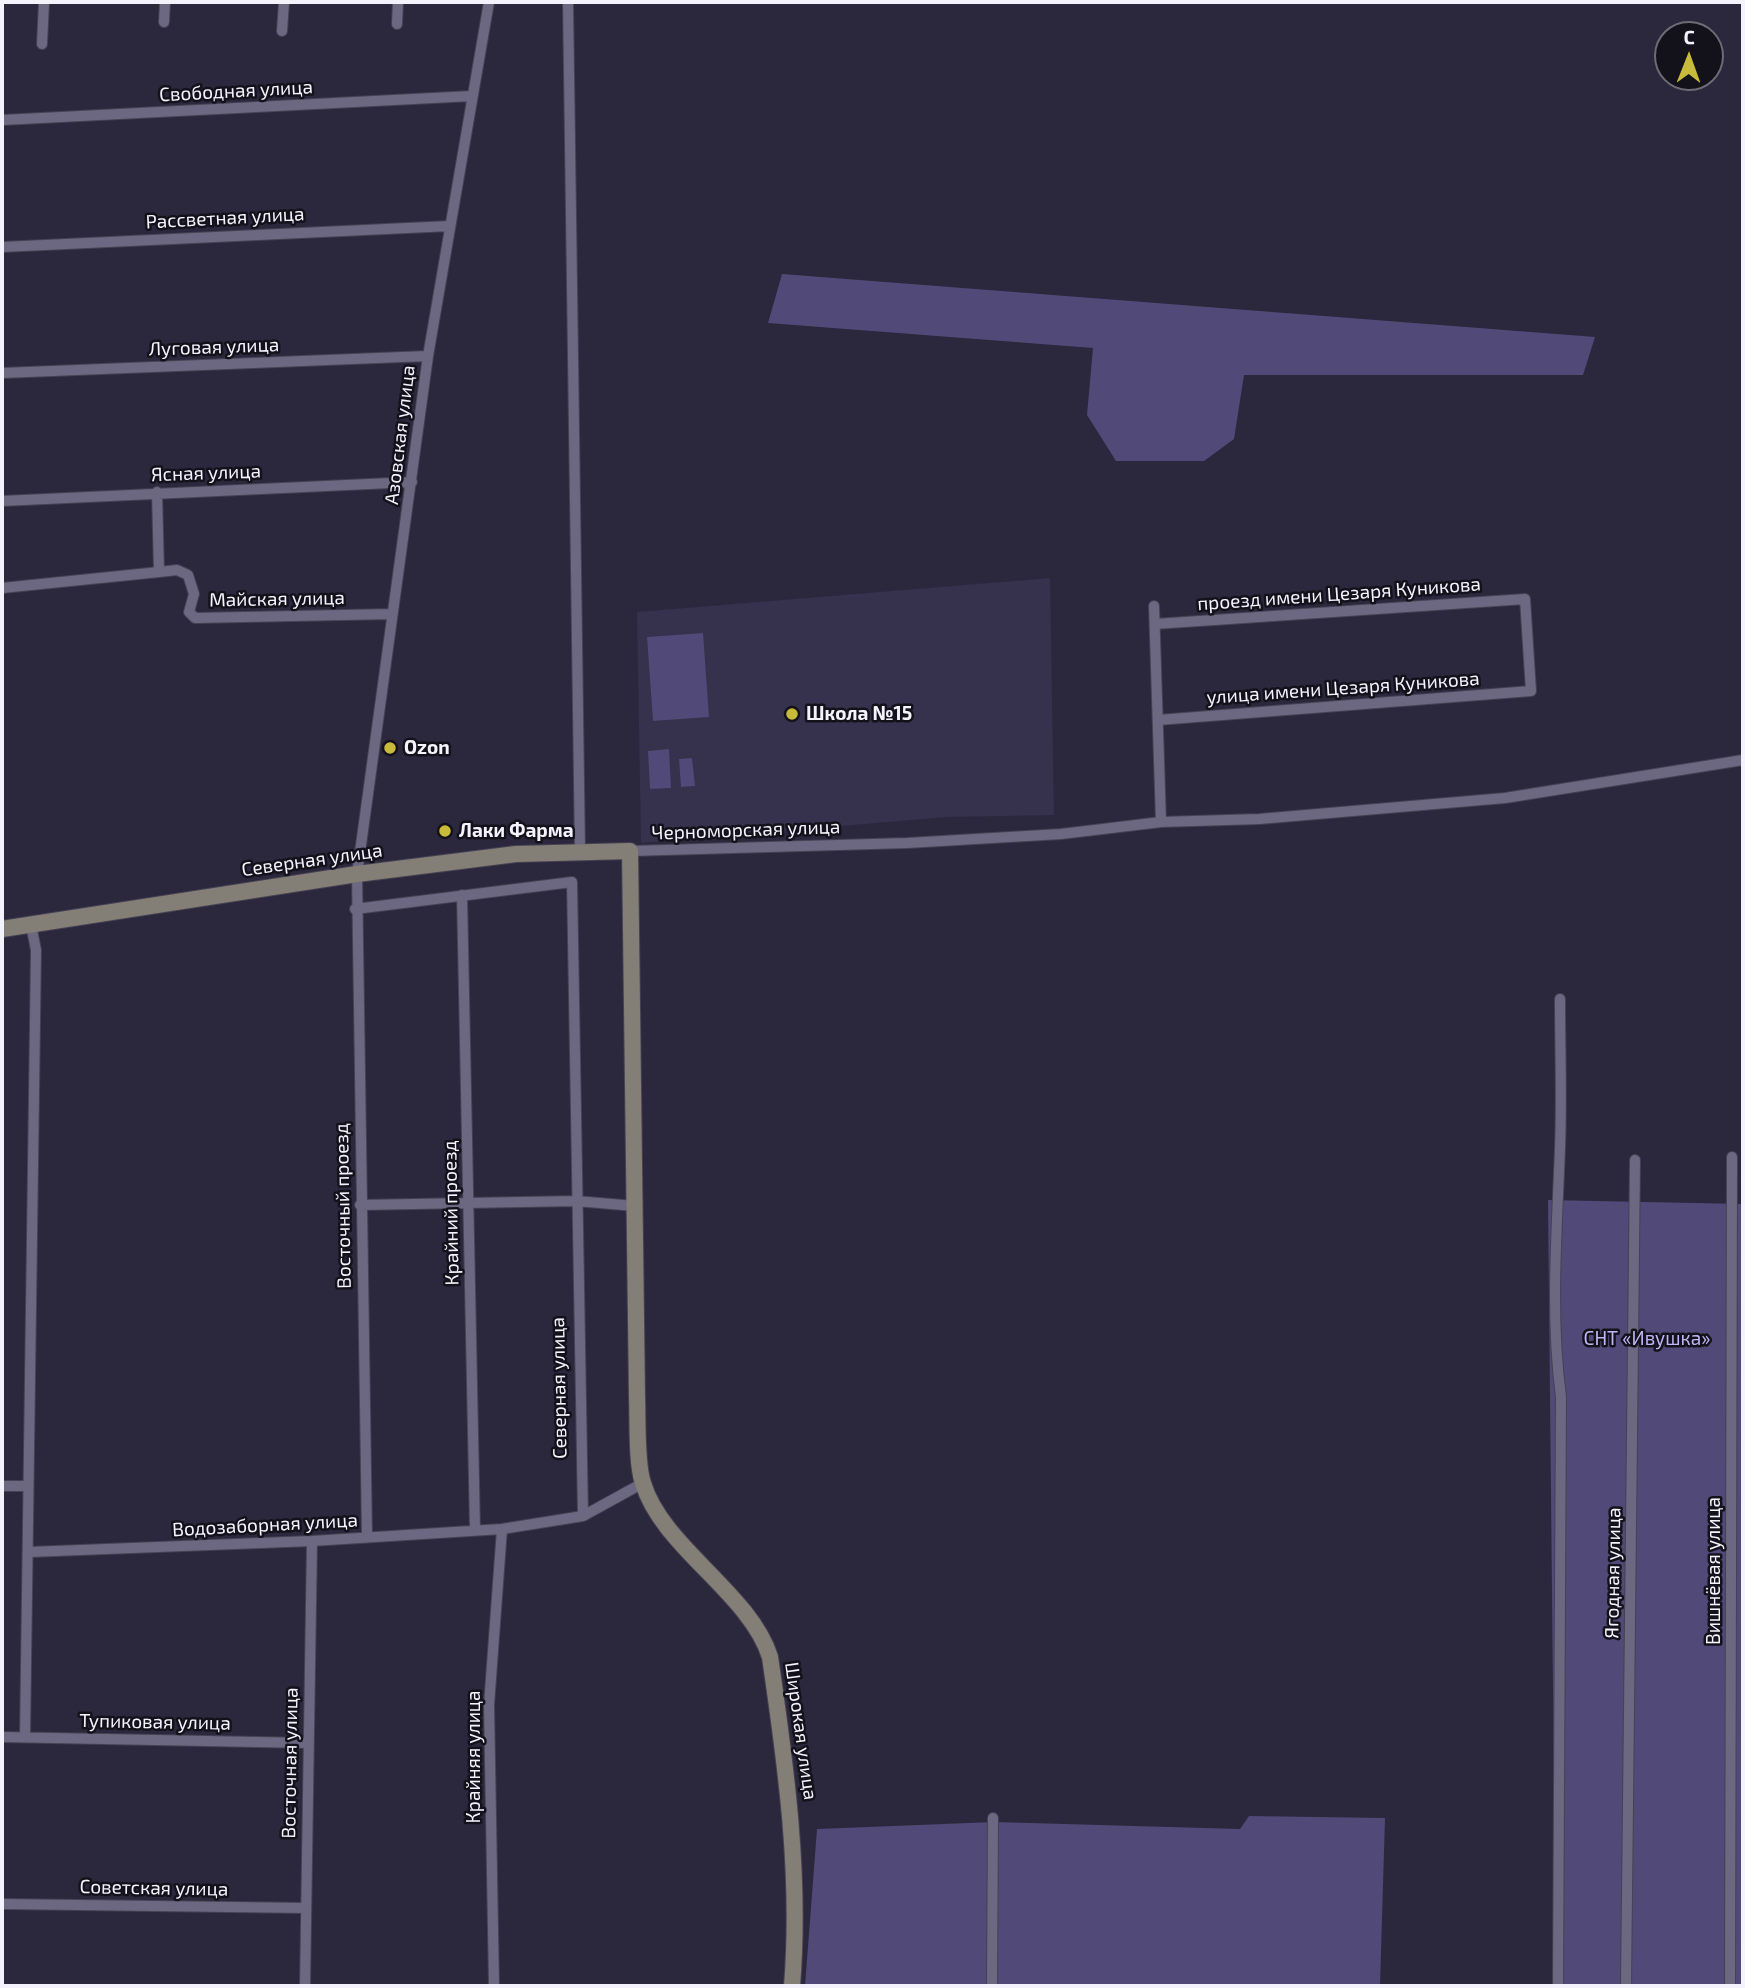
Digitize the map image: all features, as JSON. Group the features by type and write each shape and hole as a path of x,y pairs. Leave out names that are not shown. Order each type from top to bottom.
{"street":[{"path":"42,44 44,2"},
{"path":"164,22 165,2"},
{"path":"282,31 284,2"},
{"path":"397,24 398,2"},
{"name":"Азовская улица","path":"357,874 428,356 489,2"},
{"path":"568,2 580,852"},
{"name":"Свободная улица","path":"2,120 472,96"},
{"name":"Рассветная улица","path":"2,247 450,226"},
{"name":"Луговая улица","path":"2,373 428,356"},
{"name":"Ясная улица","path":"2,501 412,482"},
{"path":"2,588 159,572 157,492"},
{"name":"Майская улица","path":"159,572 177,570 188,575 194,594 189,612 195,618 392,614"},
{"name":"проезд имени Цезаря Куникова","path":"1155,624 1525,599 1531,691"},
{"path":"1154,606 1161,822"},
{"name":"улица имени Цезаря Куникова","path":"1158,720 1531,691"},
{"name":"Черноморская улица","path":"631,851 863,844 1060,834 1161,822 1259,819 1505,798 1743,760"},
{"path":"631,851 637,1396 643,1483"},
{"name":"Северная улица","path":"2,929 357,874 516,855 631,851"},
{"name":"Восточный проезд","path":"357,874 355,908 367,1537"},
{"name":"Северная улица","path":"462,895 572,882 583,1516"},
{"path":"355,908 462,895"},
{"name":"Крайний проезд","path":"462,895 475,1530"},
{"path":"25,1737 36,950 31,925"},
{"path":"1558,1986 1561,1397 1556,1361 1556,1241 1560,1144 1560,999"},
{"name":"Вишнёвая улица","path":"1730,1986 1732,1157"},
{"name":"Ягодная улица","path":"1626,1986 1635,1160"},
{"path":"360,1205 576,1201 635,1206"},
{"name":"Водозаборная улица","path":"29,1552 312,1541 502,1529 583,1516 643,1483"},
{"name":"Широкая улица","path":"643,1483 666,1524 751,1621 765,1641 770,1657 792,1823 795,1944 792,1986"},
{"path":"2,1486 28,1486"},
{"name":"Крайняя улица","path":"494,1986 489,1705 502,1529"},
{"name":"Восточная улица","path":"305,1986 312,1541"},
{"name":"Тупиковая улица","path":"2,1737 307,1743"},
{"path":"992,1986 993,1818"},
{"name":"Советская улица","path":"2,1904 306,1908"}],"shaded area":[{"name":"Школа №15","path":"1050,578 1054,815 947,817 641,843 637,612"}],"green space":[{"path":"782,274 1595,337 1583,375 1244,375 1234,439 1204,461 1116,461 1087,415 1093,348 768,323"},
{"path":"703,633 709,717 653,721 647,637"},
{"path":"669,749 671,788 650,789 648,751"},
{"path":"692,758 695,786 681,787 679,759"},
{"name":"СНТ «Ивушка»","path":"1548,1200 1743,1204 1743,1986 1556,1986"},
{"path":"1249,1816 1385,1818 1380,1986 805,1986 817,1829 994,1822 1240,1829"}],"place":[{"name":"Школа №15","path":"792,714"},
{"name":"Ozon","path":"390,748"},
{"name":"Лаки Фарма","path":"445,831"}]}
